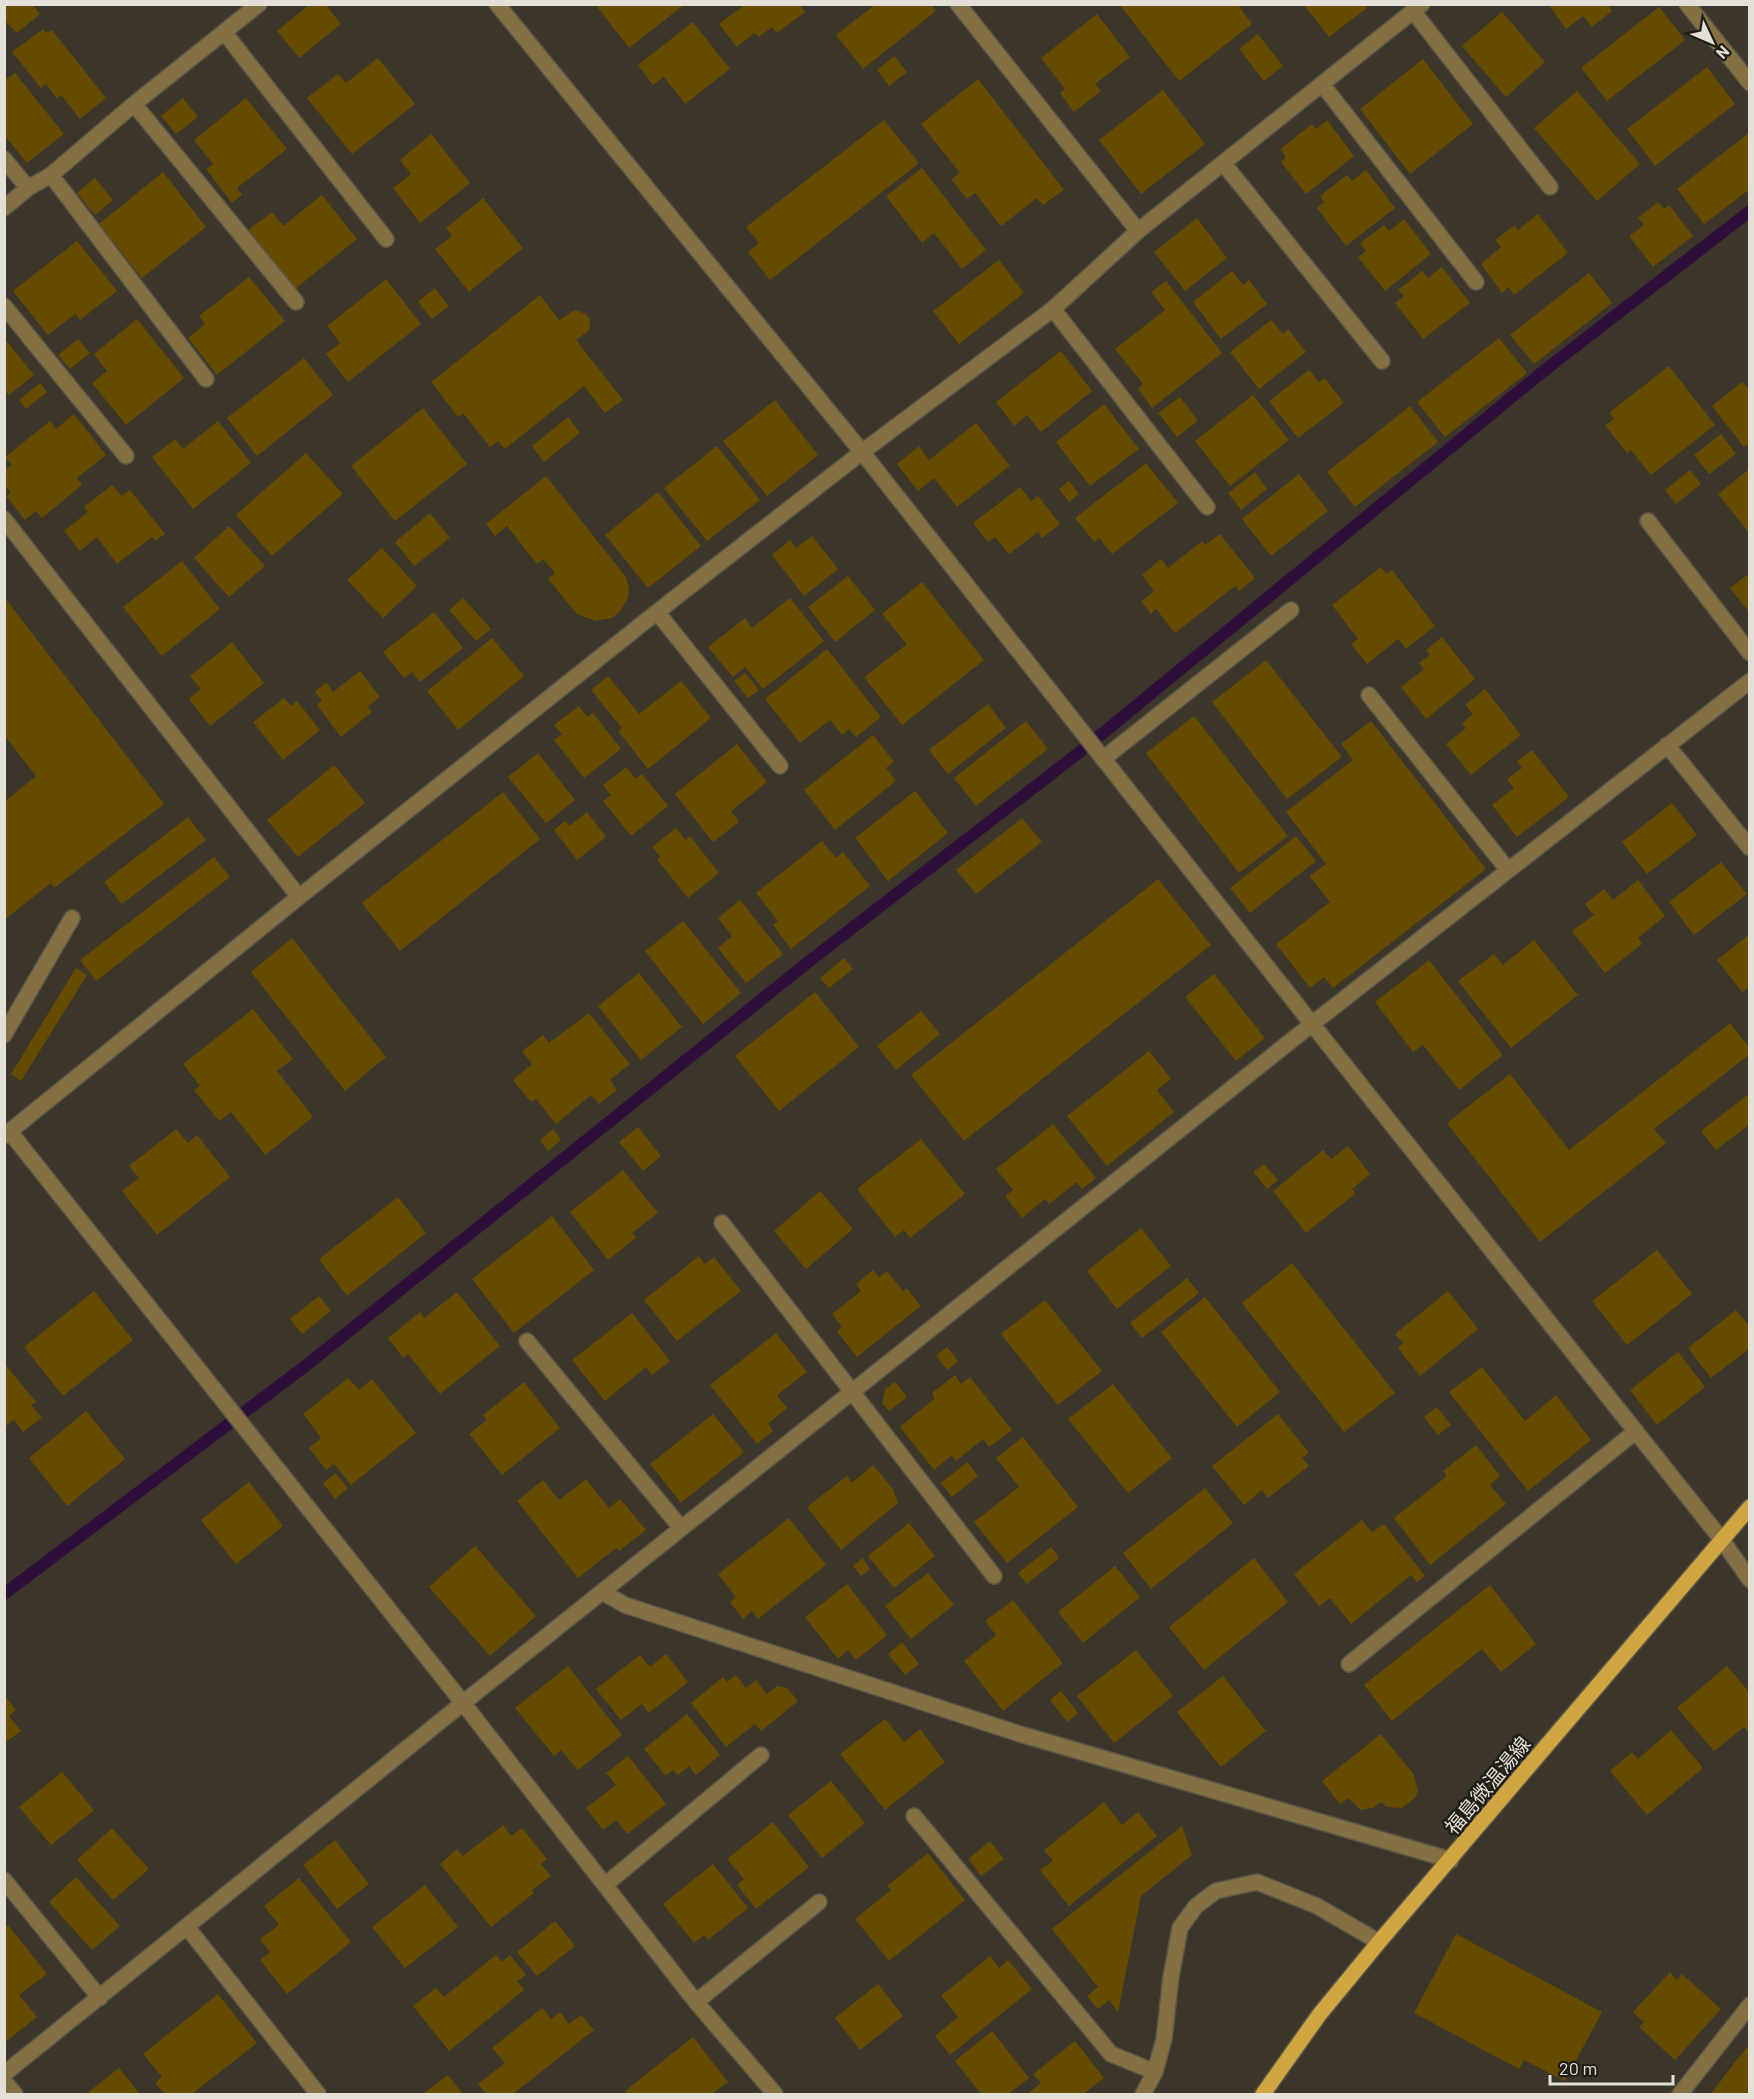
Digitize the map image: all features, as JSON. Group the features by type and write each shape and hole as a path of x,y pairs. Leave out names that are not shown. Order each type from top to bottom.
{"main road":[{"name":"福島微温湯線","path":"1263,2094 1319,2015 1379,1942 1749,1507"}],"street":[{"path":"4,208 51,175 134,104 259,4"},
{"path":"497,4 862,452 1722,1540 1749,1580"},
{"path":"958,4 1138,231"},
{"path":"1687,4 1749,83"},
{"path":"775,2094 696,2002 463,1703 7,1134 299,897 657,612 862,452 1053,309 1138,231 1417,8 1550,187"},
{"path":"224,32 386,240"},
{"path":"1322,84 1476,282"},
{"path":"134,104 296,302"},
{"path":"4,159 28,189"},
{"path":"1224,164 1382,361"},
{"path":"51,175 206,379"},
{"path":"4,306 126,456"},
{"path":"1053,309 1207,507"},
{"path":"4,519 299,897"},
{"path":"1648,521 1749,653"},
{"path":"1103,759 1291,610"},
{"path":"657,612 780,766"},
{"path":"4,2074 852,1391 1312,1024 1749,681"},
{"path":"1369,695 1508,870"},
{"path":"1667,745 1749,848"},
{"path":"4,1035 72,918"},
{"path":"722,1223 994,1576"},
{"path":"527,1341 681,1528"},
{"path":"1349,1664 1636,1431"},
{"path":"602,1592 625,1605 1020,1734 1451,1860"},
{"path":"605,1885 761,1755"},
{"path":"914,1816 1111,2054 1155,2072"},
{"path":"4,1880 99,1998"},
{"path":"1143,2094 1155,2072 1164,2039 1171,1977 1180,1928 1196,1906 1216,1891 1257,1882 1317,1906 1379,1942"},
{"path":"696,2002 819,1902"},
{"path":"187,1927 318,2094"},
{"path":"1680,2094 1749,2005"},
{"path":"4,2081 15,2094"}],"building":[{"path":"4,4 32,4 40,14 17,33 4,20"},
{"path":"310,4 325,4 341,24 299,58 277,31"},
{"path":"595,4 685,4 629,48"},
{"path":"739,4 799,4 805,12 777,33 772,27 759,37 755,33 737,47 719,24 742,7"},
{"path":"876,4 931,4 936,11 863,69 836,35"},
{"path":"1119,4 1153,4 1154,6 1157,4 1237,4 1252,24 1179,81"},
{"path":"1303,4 1364,4 1367,8 1329,37"},
{"path":"1548,4 1607,4 1612,11 1592,27 1583,16 1566,29"},
{"path":"1659,7 1685,40 1607,101 1581,68"},
{"path":"1502,12 1545,62 1506,97 1462,46"},
{"path":"1097,14 1130,57 1095,84 1101,91 1074,112 1060,93 1065,89 1041,58"},
{"path":"693,22 730,69 685,104 664,77 653,85 638,65"},
{"path":"43,29 46,33 52,30 106,98 80,119 61,95 57,99 46,84 41,88 12,52"},
{"path":"1258,34 1283,66 1264,81 1239,49"},
{"path":"894,56 907,72 889,86 877,70"},
{"path":"378,58 415,104 352,154 307,98 338,74 346,83"},
{"path":"1423,59 1473,124 1410,174 1360,109"},
{"path":"1707,67 1735,104 1655,166 1627,129"},
{"path":"15,73 64,134 27,163 4,135 4,81"},
{"path":"978,79 1064,190 1043,205 1037,198 1001,226 975,193 967,199 951,179 960,173 921,124"},
{"path":"1163,90 1205,144 1141,194 1099,140"},
{"path":"1577,91 1640,164 1597,201 1534,128"},
{"path":"183,98 198,117 176,134 161,116"},
{"path":"246,98 287,149 237,188 242,195 232,203 206,169 213,164 194,140"},
{"path":"884,120 919,163 770,280 748,252 759,243 746,227"},
{"path":"1327,120 1354,156 1306,194 1281,162 1286,157 1280,149 1312,124 1316,129"},
{"path":"1750,132 1750,189 1704,224 1677,189"},
{"path":"431,134 470,183 420,223 393,188 411,174 400,160"},
{"path":"922,168 986,250 962,269 934,233 922,243 886,196"},
{"path":"1366,170 1395,208 1346,246 1317,208 1324,202 1320,196 1347,175 1352,181"},
{"path":"163,172 206,227 142,278 99,224"},
{"path":"95,178 113,200 95,215 77,193"},
{"path":"322,195 357,239 295,289 248,230 272,212 283,226"},
{"path":"483,198 523,248 469,292 435,249 452,236 446,228"},
{"path":"1658,202 1664,209 1669,205 1693,236 1653,267 1629,236 1644,225 1638,218"},
{"path":"1538,214 1568,253 1514,295 1509,287 1502,293 1481,264 1501,247 1495,240 1515,225 1518,230"},
{"path":"1197,218 1227,258 1185,291 1154,252"},
{"path":"1404,219 1431,254 1385,291 1358,257 1366,251 1360,243 1384,225 1389,231"},
{"path":"77,241 117,291 80,320 75,314 48,335 13,291"},
{"path":"999,260 1024,293 959,344 933,311"},
{"path":"1442,267 1470,303 1423,339 1395,303 1404,296 1398,290 1422,271 1428,278"},
{"path":"1232,271 1243,285 1249,280 1267,304 1221,339 1193,302"},
{"path":"1589,273 1612,303 1534,364 1510,335"},
{"path":"249,277 285,321 217,375 188,338 205,324 199,316"},
{"path":"386,279 421,324 348,382 326,354 340,343 327,326"},
{"path":"1166,281 1222,353 1152,408 1138,389 1143,384 1115,349 1165,310 1151,292"},
{"path":"435,288 449,306 432,319 418,302"},
{"path":"540,295 559,320 575,310 586,314 590,320 590,327 576,340 623,400 605,413 584,386 505,449 498,441 490,447 463,413 458,417 431,382"},
{"path":"137,319 184,378 126,425 92,383 107,371 94,354"},
{"path":"1271,320 1283,334 1288,329 1306,352 1259,389 1230,352"},
{"path":"4,338 34,375 9,395 4,390"},
{"path":"1499,338 1527,373 1445,437 1417,402"},
{"path":"78,339 90,353 70,369 58,355"},
{"path":"1061,351 1092,391 1041,432 1027,415 1014,426 996,402"},
{"path":"304,358 333,395 257,456 227,418"},
{"path":"1669,366 1715,425 1651,475 1631,450 1627,453 1605,425 1614,419 1609,413"},
{"path":"1309,370 1319,382 1325,378 1344,403 1298,438 1269,401"},
{"path":"1742,382 1750,390 1750,443 1744,447 1712,406"},
{"path":"40,383 47,392 26,409 19,400"},
{"path":"1253,395 1289,440 1230,486 1195,441"},
{"path":"1180,397 1198,421 1177,437 1158,413"},
{"path":"775,400 818,455 767,496 723,441"},
{"path":"1104,404 1139,449 1090,486 1056,442"},
{"path":"1410,406 1438,442 1355,507 1327,472"},
{"path":"423,408 467,464 395,521 351,466"},
{"path":"74,414 106,455 77,478 82,485 42,518 36,511 25,520 6,496 11,492 4,484 4,471 12,465 5,457 50,421 56,429"},
{"path":"568,417 580,433 544,462 532,446"},
{"path":"218,421 251,463 193,509 152,457 175,439 183,449"},
{"path":"976,423 1010,466 957,507 934,478 918,491 897,464 919,446 929,460"},
{"path":"1721,434 1736,454 1709,474 1694,455"},
{"path":"717,446 760,500 707,541 664,488"},
{"path":"306,453 343,494 272,556 236,515"},
{"path":"1146,463 1178,503 1112,554 1099,538 1094,542 1075,518"},
{"path":"1690,470 1701,484 1676,504 1665,490"},
{"path":"1748,470 1750,472 1750,534 1718,494"},
{"path":"1255,472 1267,489 1241,510 1228,493"},
{"path":"1299,474 1328,511 1271,556 1242,519"},
{"path":"546,476 625,576 629,587 628,598 620,611 612,618 596,621 577,614 548,579 555,573 543,559 537,564 507,526 495,536 486,524"},
{"path":"1069,481 1079,494 1069,502 1059,489"},
{"path":"112,485 122,496 130,490 165,534 155,541 152,537 117,564 97,537 80,551 64,531 88,512 84,507"},
{"path":"1020,487 1031,501 1038,496 1060,524 1042,538 1038,532 1009,554 995,537 988,542 973,523"},
{"path":"658,492 701,546 648,588 605,535"},
{"path":"430,513 450,538 414,566 395,542"},
{"path":"229,526 265,566 229,597 194,558"},
{"path":"1220,534 1255,578 1239,591 1235,586 1175,633 1156,609 1151,614 1141,601 1154,591 1142,575 1161,559 1168,568 1202,541 1205,545"},
{"path":"812,536 838,569 804,596 772,555 790,540 796,548"},
{"path":"382,548 417,586 383,618 347,580"},
{"path":"182,561 220,609 162,656 123,607"},
{"path":"1381,567 1386,574 1392,570 1435,626 1406,649 1398,639 1367,664 1351,644 1358,639 1332,605"},
{"path":"1750,573 1750,613 1730,588"},
{"path":"848,576 875,610 835,642 808,607"},
{"path":"922,582 984,660 902,725 864,677 907,644 882,614"},
{"path":"4,597 164,804 54,888 51,883 4,920 4,802 36,776 4,735"},
{"path":"463,598 491,629 476,641 449,610"},
{"path":"790,598 824,641 763,689 745,667 733,677 708,647 745,618 752,628"},
{"path":"434,612 463,648 420,682 412,672 404,678 383,652"},
{"path":"1442,637 1475,679 1426,719 1401,687 1424,669 1419,663 1430,655 1426,650"},
{"path":"492,638 524,676 458,730 427,691"},
{"path":"232,642 264,683 210,726 189,699 201,689 190,676"},
{"path":"827,649 881,717 856,737 849,729 842,735 830,720 800,743 765,699"},
{"path":"1266,660 1342,757 1287,799 1212,702"},
{"path":"360,671 380,697 367,707 372,712 341,737 317,705 322,701 315,692 326,682 333,692"},
{"path":"745,673 759,690 748,698 734,681"},
{"path":"608,676 639,714 681,681 711,718 648,769 618,731 622,728 591,690"},
{"path":"1485,689 1521,735 1471,775 1446,744 1466,728 1462,723 1473,714 1465,705"},
{"path":"284,698 291,706 297,701 320,730 283,760 253,722"},
{"path":"988,704 1006,728 948,774 929,750"},
{"path":"579,706 587,717 593,713 621,749 584,778 554,740 562,734 554,725"},
{"path":"1194,716 1288,836 1239,873 1146,753"},
{"path":"1026,721 1048,749 976,806 954,778"},
{"path":"1371,721 1486,869 1333,988 1324,977 1310,988 1276,944 1330,902 1309,876 1326,864 1286,812 1353,760 1341,744"},
{"path":"873,735 894,762 886,768 896,781 835,830 804,790"},
{"path":"737,744 767,782 731,811 739,822 713,842 675,794"},
{"path":"1532,750 1569,797 1517,837 1492,805 1514,788 1507,779 1522,768 1517,761"},
{"path":"538,753 575,800 546,823 508,777"},
{"path":"334,765 365,803 298,857 267,820"},
{"path":"626,767 636,779 642,774 668,806 631,836 603,801 611,795 603,785"},
{"path":"915,791 948,833 888,881 855,838"},
{"path":"503,792 540,839 400,951 362,903"},
{"path":"1672,803 1697,835 1647,874 1622,842"},
{"path":"587,812 606,837 577,860 554,830 565,821 569,826"},
{"path":"188,817 206,840 122,904 104,882"},
{"path":"1022,818 1042,842 976,894 956,870"},
{"path":"676,828 685,840 690,836 719,873 688,898 658,861 660,856 652,847"},
{"path":"1296,836 1316,861 1250,913 1230,888"},
{"path":"822,841 836,858 843,852 870,886 791,949 773,925 778,921 756,893"},
{"path":"214,857 230,877 96,981 80,960"},
{"path":"1721,862 1747,894 1694,935 1669,902"},
{"path":"1158,879 1211,945 964,1141 911,1075"},
{"path":"1638,880 1665,916 1638,938 1642,944 1605,973 1572,931 1594,915 1585,904 1604,889 1613,900"},
{"path":"740,900 783,954 746,983 718,948 732,936 718,918"},
{"path":"683,921 741,993 703,1024 645,951"},
{"path":"1750,934 1750,986 1742,992 1717,960"},
{"path":"292,938 386,1057 345,1091 251,972"},
{"path":"1534,940 1578,995 1511,1048 1458,981 1494,954 1503,965"},
{"path":"844,958 853,969 829,988 820,978"},
{"path":"1429,960 1503,1055 1459,1090 1423,1045 1413,1052 1375,1002"},
{"path":"76,968 87,975 21,1081 11,1074"},
{"path":"639,973 682,1027 641,1060 598,1006"},
{"path":"1214,974 1265,1038 1236,1061 1185,997"},
{"path":"815,992 859,1047 779,1111 735,1056"},
{"path":"253,1009 293,1059 277,1071 313,1117 265,1155 231,1112 219,1121 194,1090 200,1086 183,1064"},
{"path":"921,1011 940,1034 896,1070 877,1046"},
{"path":"589,1013 630,1064 610,1080 617,1090 599,1104 591,1095 556,1124 536,1099 531,1102 513,1080 532,1064 522,1051 543,1035 549,1043"},
{"path":"1730,1023 1750,1048 1750,1054 1654,1129 1666,1143 1540,1242 1447,1123 1510,1074 1569,1150"},
{"path":"1149,1051 1171,1079 1157,1090 1174,1112 1107,1166 1067,1116"},
{"path":"1750,1093 1750,1124 1716,1150 1701,1131"},
{"path":"1053,1124 1096,1178 1082,1189 1077,1182 1049,1204 1045,1199 1022,1218 1005,1196 1013,1190 996,1169"},
{"path":"638,1127 661,1156 643,1171 619,1142"},
{"path":"176,1129 188,1143 197,1135 230,1177 157,1235 122,1191 139,1178 129,1166"},
{"path":"553,1129 561,1140 548,1151 540,1140"},
{"path":"921,1139 965,1194 910,1238 904,1230 895,1237 857,1189"},
{"path":"1348,1146 1370,1174 1352,1189 1355,1194 1306,1233 1273,1191 1323,1150 1331,1159"},
{"path":"1264,1164 1278,1180 1267,1189 1253,1172"},
{"path":"623,1170 658,1213 632,1233 636,1238 608,1260 570,1212"},
{"path":"820,1191 853,1229 806,1269 774,1231"},
{"path":"398,1197 426,1233 347,1296 319,1259"},
{"path":"552,1216 594,1270 514,1333 472,1279"},
{"path":"1141,1228 1171,1266 1117,1309 1087,1271"},
{"path":"1657,1250 1692,1294 1627,1345 1592,1301"},
{"path":"699,1256 705,1264 714,1257 741,1291 677,1341 644,1300"},
{"path":"1292,1263 1395,1393 1344,1432 1242,1303"},
{"path":"873,1270 879,1277 887,1271 903,1291 907,1288 921,1306 857,1357 837,1332 842,1327 832,1314 861,1291 856,1284"},
{"path":"1187,1278 1199,1293 1142,1338 1130,1323"},
{"path":"94,1291 133,1340 63,1396 24,1347"},
{"path":"1448,1291 1478,1329 1420,1376 1398,1348 1403,1343 1395,1334"},
{"path":"457,1292 500,1346 440,1394 408,1354 403,1358 388,1338 420,1312 424,1318"},
{"path":"319,1296 331,1311 302,1334 290,1319"},
{"path":"1205,1297 1280,1392 1237,1427 1161,1332"},
{"path":"1045,1300 1102,1371 1058,1405 1001,1334"},
{"path":"1736,1310 1750,1327 1750,1348 1711,1378 1688,1348"},
{"path":"632,1313 670,1361 652,1375 646,1367 605,1401 572,1360"},
{"path":"776,1333 807,1372 777,1395 787,1408 768,1424 773,1431 757,1444 710,1385"},
{"path":"947,1347 958,1361 947,1370 936,1355"},
{"path":"1678,1352 1705,1387 1657,1425 1630,1390"},
{"path":"4,1363 36,1402 31,1405 42,1418 23,1432 14,1420 4,1427"},
{"path":"1482,1367 1525,1421 1556,1395 1591,1440 1528,1491 1449,1392"},
{"path":"955,1375 961,1384 970,1377 1012,1430 989,1447 983,1439 956,1461 952,1455 934,1470 900,1427 935,1398 932,1393"},
{"path":"348,1378 359,1390 372,1379 416,1433 351,1485 334,1464 326,1470 309,1448 321,1438 303,1414"},
{"path":"524,1382 560,1428 502,1475 469,1434 487,1420 483,1415"},
{"path":"895,1382 907,1397 889,1411 882,1403 885,1389"},
{"path":"1113,1384 1172,1458 1128,1493 1068,1419"},
{"path":"1437,1407 1451,1425 1438,1435 1424,1417"},
{"path":"86,1411 125,1459 67,1506 29,1458"},
{"path":"713,1414 744,1452 681,1503 650,1464"},
{"path":"1278,1414 1309,1453 1302,1458 1309,1466 1268,1498 1262,1490 1244,1505 1212,1466"},
{"path":"1023,1437 1078,1507 1007,1563 974,1522 1019,1487 996,1458"},
{"path":"1476,1445 1500,1476 1490,1485 1506,1504 1430,1565 1394,1518 1447,1476 1443,1471"},
{"path":"967,1462 978,1476 952,1497 941,1483"},
{"path":"873,1465 893,1489 898,1503 841,1550 807,1507 847,1476 852,1483"},
{"path":"335,1473 348,1488 335,1499 323,1483"},
{"path":"586,1479 609,1508 620,1499 646,1530 619,1551 616,1548 578,1578 517,1501 543,1480 559,1500"},
{"path":"249,1482 283,1526 236,1564 201,1520"},
{"path":"1205,1488 1233,1523 1151,1589 1123,1553"},
{"path":"789,1518 826,1565 758,1619 752,1611 743,1619 730,1602 736,1597 718,1574"},
{"path":"1362,1520 1372,1532 1384,1524 1425,1576 1417,1582 1411,1575 1351,1624 1330,1598 1319,1606 1294,1574"},
{"path":"909,1523 935,1556 894,1588 868,1556"},
{"path":"475,1546 536,1616 490,1656 429,1587"},
{"path":"1051,1547 1059,1558 1027,1584 1018,1573"},
{"path":"862,1558 870,1569 861,1576 853,1566"},
{"path":"1254,1558 1288,1602 1204,1670 1169,1627"},
{"path":"1115,1566 1140,1597 1083,1643 1058,1612"},
{"path":"928,1573 954,1605 911,1639 885,1606"},
{"path":"847,1584 887,1635 856,1660 848,1650 838,1659 805,1617"},
{"path":"1490,1585 1536,1644 1501,1672 1482,1649 1392,1721 1364,1685"},
{"path":"1013,1600 1063,1663 1003,1711 964,1661 996,1635 985,1621"},
{"path":"902,1642 919,1664 905,1675 888,1654"},
{"path":"1136,1650 1173,1696 1114,1743 1077,1696"},
{"path":"666,1654 688,1682 649,1713 642,1704 621,1720 596,1689 640,1655 650,1667"},
{"path":"568,1666 622,1735 578,1770 561,1750 554,1756 515,1708"},
{"path":"1727,1666 1750,1693 1750,1733 1744,1727 1714,1751 1677,1708"},
{"path":"736,1675 746,1688 756,1680 767,1694 777,1686 787,1688 798,1701 761,1731 755,1724 726,1747 691,1703 723,1677 727,1682"},
{"path":"1223,1676 1266,1731 1221,1767 1177,1712"},
{"path":"1061,1691 1078,1713 1067,1722 1050,1700"},
{"path":"4,1695 16,1710 9,1716 21,1731 4,1743"},
{"path":"687,1714 720,1755 696,1775 689,1766 678,1775 673,1770 666,1776 644,1749"},
{"path":"885,1719 904,1742 920,1729 945,1762 885,1810 840,1754"},
{"path":"1671,1730 1703,1768 1647,1815 1610,1771 1632,1752 1638,1759"},
{"path":"1381,1734 1414,1775 1418,1791 1415,1798 1402,1808 1387,1807 1381,1802 1372,1808 1361,1810 1348,1798 1340,1804 1322,1781"},
{"path":"628,1756 666,1804 627,1834 616,1820 603,1830 586,1808 616,1785 606,1773"},
{"path":"62,1772 94,1810 51,1845 19,1807"},
{"path":"831,1781 865,1823 822,1858 788,1815"},
{"path":"1104,1802 1122,1825 1138,1812 1157,1836 1069,1906 1040,1870 1053,1861 1044,1850"},
{"path":"773,1822 809,1867 756,1909 737,1885 744,1879 727,1859"},
{"path":"503,1825 511,1836 522,1828 547,1859 541,1864 551,1876 532,1890 534,1893 491,1927 440,1864 457,1849 463,1856"},
{"path":"1182,1826 1192,1855 1141,1896 1118,2012 1109,2000 1098,2009 1087,1996 1098,1987 1052,1929"},
{"path":"112,1828 149,1869 113,1900 77,1860"},
{"path":"335,1840 369,1884 337,1909 303,1865"},
{"path":"990,1841 1004,1859 981,1876 968,1859"},
{"path":"928,1853 965,1900 889,1961 855,1919 891,1890 887,1886"},
{"path":"713,1864 748,1908 708,1940 704,1935 694,1943 663,1904"},
{"path":"76,1877 120,1926 92,1950 49,1902"},
{"path":"299,1878 351,1942 287,1994 260,1960 270,1952 260,1939 279,1925 264,1906"},
{"path":"425,1885 458,1927 405,1968 372,1927"},
{"path":"555,1921 575,1946 537,1976 517,1952"},
{"path":"8,1925 47,1974 19,1995 37,2017 4,2043 4,1929"},
{"path":"1456,1934 1602,2012 1565,2081 1524,2060 1519,2069 1414,2013"},
{"path":"496,1955 502,1962 510,1955 526,1975 517,1981 524,1990 449,2051 413,2006 436,1988 444,1997"},
{"path":"990,1956 999,1968 1008,1960 1032,1989 950,2055 935,2036 958,2017 941,1996"},
{"path":"1670,1972 1677,1980 1682,1974 1721,2009 1675,2060 1639,2027 1644,2022 1633,2012"},
{"path":"878,1984 903,2016 860,2050 835,2018"},
{"path":"218,1994 257,2043 192,2094 165,2094 155,2083 162,2077 143,2054"},
{"path":"542,2008 551,2019 560,2012 569,2024 581,2015 594,2030 513,2094 486,2094 478,2084 505,2063 492,2048"},
{"path":"992,2031 1029,2078 1008,2094 981,2094 955,2061"},
{"path":"693,2037 728,2082 712,2094 628,2094 625,2091"},
{"path":"1075,2041 1104,2078 1083,2094 1027,2094 1041,2083 1033,2074"},
{"path":"1750,2044 1750,2094 1711,2094 1735,2062"},
{"path":"119,2068 140,2094 86,2094"},
{"path":"448,2075 463,2094 423,2094"}],"waterway":[{"path":"4,1594 308,1364 807,963 1081,751 1545,370 1750,211"}]}
